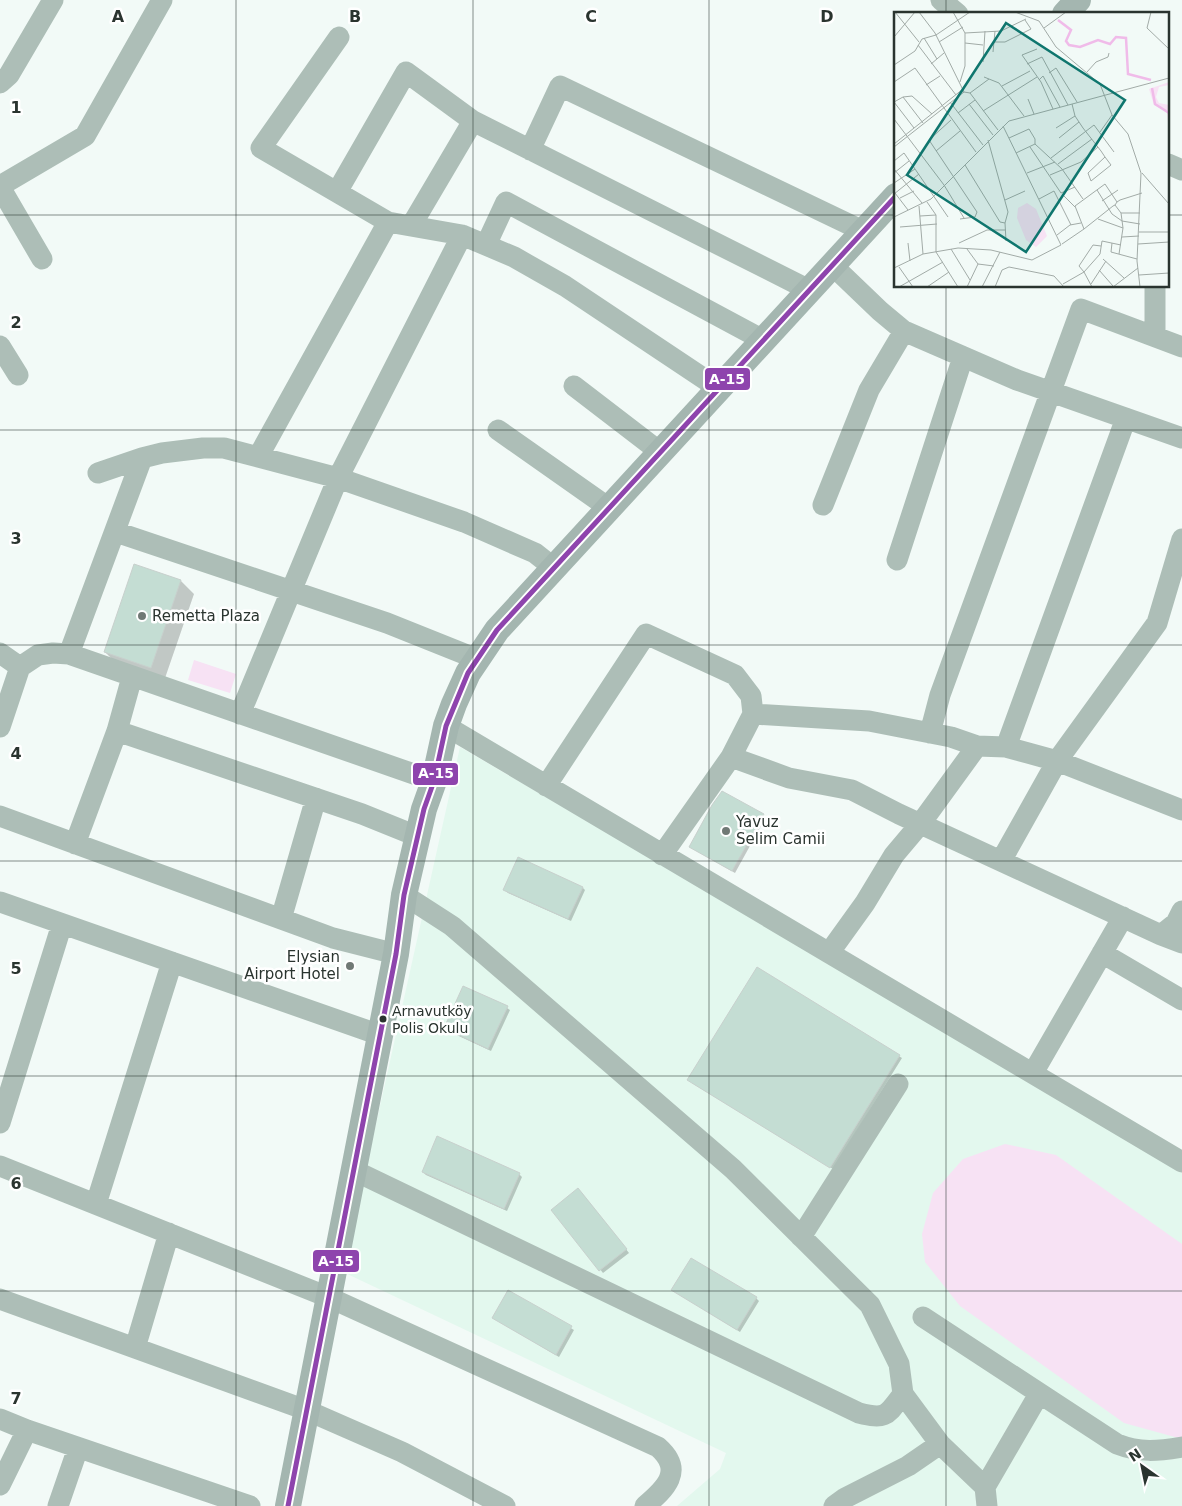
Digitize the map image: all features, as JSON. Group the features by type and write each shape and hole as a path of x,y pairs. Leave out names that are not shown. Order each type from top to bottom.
{"main road":[{"path":"1067,12 1078,0"},
{"path":"288,1506 396,954 404,895 424,809 434,781 446,726 468,673 497,630 894,198"}],"street":[{"path":"0,82 8,75 53,0"},
{"path":"42,259 0,186 85,136 162,0"},
{"path":"941,0 956,12"},
{"path":"339,37 260,148 388,222 462,235 514,257 566,286 718,388"},
{"path":"337,192 406,72 473,121 809,290"},
{"path":"530,150 560,86 863,231"},
{"path":"411,226 473,121"},
{"path":"1170,165 1182,170"},
{"path":"486,245 506,202 762,340"},
{"path":"258,457 388,222"},
{"path":"240,714 338,478 462,235"},
{"path":"832,265 904,331 1017,380 1182,438"},
{"path":"1154,336 1156,288"},
{"path":"930,733 940,695 1082,309 1182,347"},
{"path":"823,505 868,390 904,331"},
{"path":"0,346 18,375"},
{"path":"897,560 963,357"},
{"path":"574,386 660,452"},
{"path":"1006,747 1126,418"},
{"path":"498,430 609,508"},
{"path":"98,473 162,453 203,448 224,448 338,478 464,522 536,553 554,568"},
{"path":"69,654 142,458"},
{"path":"116,532 387,623 477,659"},
{"path":"1001,860 1057,761 1157,623 1182,538"},
{"path":"546,786 646,634 735,675 751,696 753,714 731,757 662,854"},
{"path":"0,727 20,667 38,655 53,653 69,654 434,781"},
{"path":"0,654 20,667"},
{"path":"75,844 117,731 132,677"},
{"path":"753,714 869,721 950,737 977,746 1006,747 1057,761 1182,810"},
{"path":"446,726 1182,1162"},
{"path":"117,731 362,814 419,837"},
{"path":"829,953 865,904 894,855 977,746"},
{"path":"731,757 789,778 852,790 899,814 921,822 1182,943"},
{"path":"281,919 316,798"},
{"path":"0,816 333,938 396,954"},
{"path":"404,895 452,926 733,1169 870,1305 899,1364 903,1394 940,1444 986,1496 1039,1394"},
{"path":"0,902 380,1035"},
{"path":"1162,935 1176,923 1182,912"},
{"path":"1033,1073 1123,917"},
{"path":"0,1123 62,924"},
{"path":"1102,953 1182,1000"},
{"path":"96,1204 172,962"},
{"path":"801,1237 898,1084"},
{"path":"0,1166 328,1297 658,1447 668,1459 670,1474 665,1489 646,1506"},
{"path":"353,1170 860,1413 876,1417 888,1413 903,1394"},
{"path":"135,1348 169,1234"},
{"path":"0,1299 306,1410 402,1452 505,1506"},
{"path":"923,1316 1107,1439 1127,1448 1153,1451 1182,1447"},
{"path":"0,1419 78,1448 250,1506"},
{"path":"0,1485 27,1430"},
{"path":"834,1506 845,1498 908,1466 940,1444"},
{"path":"58,1506 78,1448"}],"shaded area":[{"path":"194,660 236,674 230,693 188,680"},
{"path":"460,747 1182,1168 1182,1506 677,1506 720,1469 726,1453 343,1272"},
{"path":"1005,1144 1056,1155 1182,1244 1182,1439 1124,1423 960,1306 925,1262 922,1234 933,1193 963,1159"}],"building":[{"name":"Remetta Plaza","path":"134,564 181,580 151,668 104,652"},
{"name":"Yavuz Selim Camii","path":"722,791 764,814 732,871 689,847 712,805"},
{"path":"518,857 583,887 568,919 503,890"},
{"path":"757,967 900,1055 830,1168 687,1080"},
{"path":"463,986 508,1006 488,1049 444,1028"},
{"path":"437,1136 520,1173 504,1209 422,1172"},
{"path":"578,1188 627,1249 599,1271 551,1210"},
{"path":"691,1258 757,1297 737,1330 671,1290"},
{"path":"508,1290 572,1326 556,1355 492,1318"}],"transit line":[{"name":"A-15","path":"288,1506 396,954 404,895 424,809 434,781 446,726 468,673 497,630 894,198"}],"place":[{"name":"Remetta Plaza","path":"142,616"},
{"name":"Yavuz Selim Camii","path":"726,831"},
{"name":"Elysian Airport Hotel","path":"350,966"},
{"name":"Arnavutköy Polis Okulu","path":"383,1019"}]}
